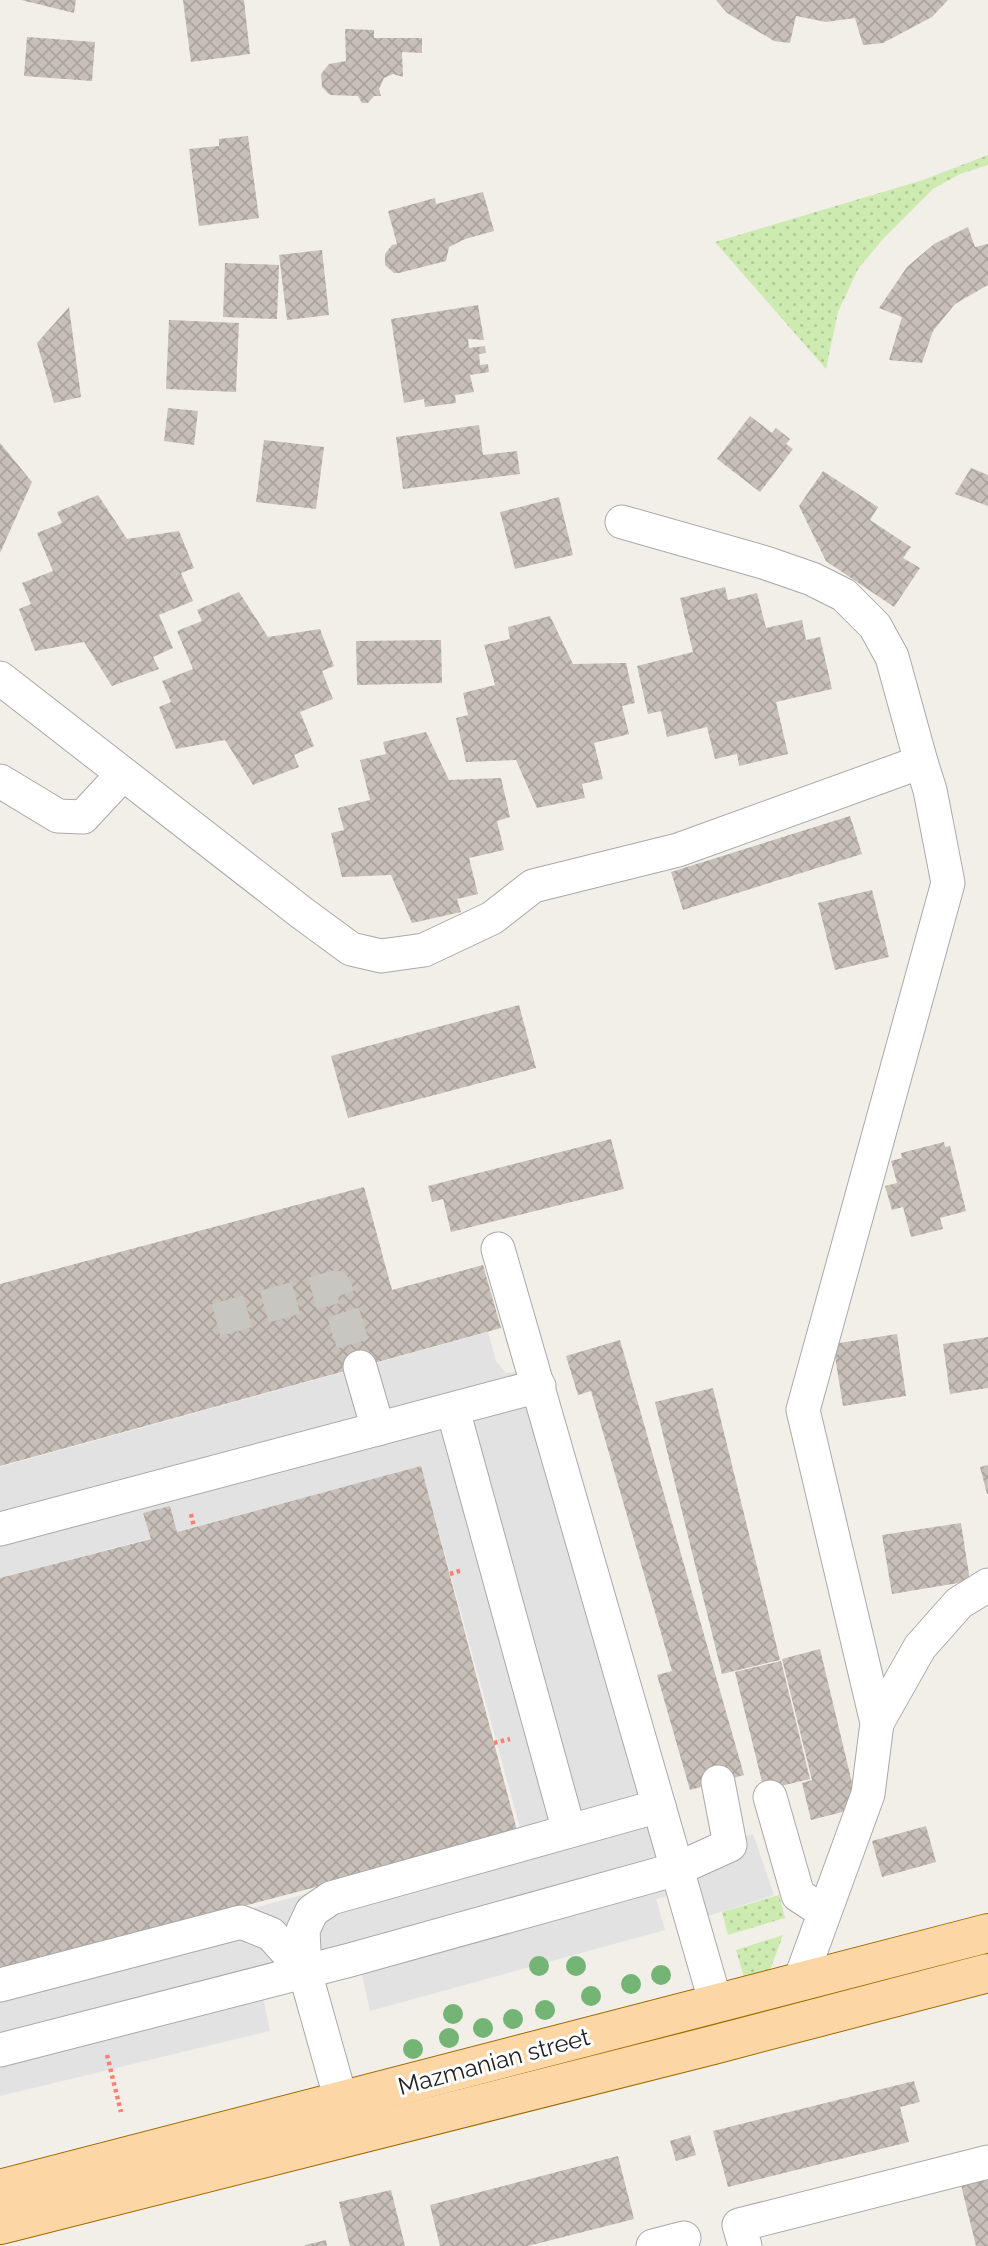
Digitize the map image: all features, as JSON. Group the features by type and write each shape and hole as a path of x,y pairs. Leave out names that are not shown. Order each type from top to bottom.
{"main road":[{"name":"Mazmanian street","path":"0,2225 716,2004 988,1933"},
{"name":"Mazmanian street","path":"0,2189 699,2048 988,1973"}],"lane":[{"path":"622,522 766,563 812,579 844,596 876,626 892,657 930,790 948,883 803,1410 877,1723 868,1794 799,1983"},
{"path":"0,678 122,775 351,949 381,956 424,950 492,918 533,886 678,850 921,762"},
{"path":"0,781 58,816 70,818 83,817 122,775"},
{"path":"498,1249 716,2004"},
{"path":"360,1367 378,1430"},
{"path":"0,1530 539,1386"},
{"path":"453,1410 569,1831"},
{"path":"877,1723 920,1647 959,1603 988,1585"},
{"path":"0,2050 305,1972 677,1869 730,1846 718,1782"},
{"path":"771,1797 798,1895 824,1912"},
{"path":"346,2119 305,1972 303,1930 312,1911 331,1898 659,1806"},
{"path":"0,1985 241,1922 271,1934 305,1972"},
{"path":"745,2246 739,2225 988,2162"}],"green space":[{"path":"988,155 988,165 960,174 933,189 883,239 858,269 838,312 826,369 715,242 923,180"},
{"path":"779,1895 785,1918 728,1935 722,1912"},
{"path":"783,1935 769,1973 745,1980 736,1950"}],"shaded area":[{"path":"488,1332 496,1361 506,1373 549,1370 686,1853 753,1834 774,1895 705,1917 695,1889 656,1899 665,1930 370,2011 362,1975 263,1998 270,2031 0,2096 0,1977 522,1835 421,1467 0,1578 0,1467"}],"building":[{"path":"21,0 76,0 74,13"},
{"path":"183,0 244,0 250,54 191,62"},
{"path":"716,0 948,0 932,17 883,43 863,45 855,18 826,22 796,16 790,43 774,41 727,13"},
{"path":"345,29 374,30 374,38 422,38 422,53 402,52 403,77 393,74 384,78 379,89 381,96 374,96 368,103 362,103 358,96 330,95 322,87 321,74 329,64 346,61"},
{"path":"27,37 95,42 92,81 24,76"},
{"path":"248,136 259,218 199,226 189,149 219,146 219,139"},
{"path":"483,192 494,231 465,239 449,247 446,261 399,273 394,273 385,265 385,254 392,245 397,244 388,211 435,198 436,204"},
{"path":"968,227 975,247 988,244 988,285 955,304 933,331 922,363 889,360 902,317 879,308 907,267 934,244"},
{"path":"322,250 329,315 287,320 279,255"},
{"path":"225,263 279,265 277,319 223,317"},
{"path":"478,305 484,340 468,339 469,348 485,346 486,353 479,354 480,365 488,364 489,372 470,375 474,392 455,395 456,403 425,407 424,399 404,403 391,319"},
{"path":"69,307 81,397 54,403 37,343"},
{"path":"169,320 239,323 236,392 166,389"},
{"path":"168,408 198,411 194,445 164,441"},
{"path":"750,416 772,433 776,428 790,439 786,444 793,449 760,492 717,459"},
{"path":"479,425 483,455 517,451 520,474 403,489 396,437"},
{"path":"264,440 324,447 316,509 256,502"},
{"path":"0,443 32,482 0,553"},
{"path":"971,468 988,475 988,506 955,494"},
{"path":"823,471 878,507 870,520 911,547 903,558 920,568 894,607 826,561 799,506"},
{"path":"98,495 127,539 179,531 194,568 181,573 193,601 159,615 173,648 153,657 159,669 112,686 84,642 35,651 19,609 31,604 22,583 53,571 37,533 62,523 57,512"},
{"path":"559,497 573,555 515,569 500,512"},
{"path":"725,587 728,600 757,593 766,628 802,620 806,640 820,637 832,689 776,702 788,754 739,766 737,754 715,759 707,727 667,737 661,711 648,714 637,666 693,652 680,598"},
{"path":"239,592 268,637 320,629 334,666 322,671 333,699 300,712 314,746 294,755 299,767 253,785 225,740 176,749 159,707 171,702 162,681 193,669 177,631 202,621 197,610"},
{"path":"550,616 573,664 626,663 635,703 622,706 629,734 594,743 603,779 582,784 585,798 537,808 516,760 466,762 456,718 468,715 463,693 495,685 484,645 510,639 508,627"},
{"path":"441,640 442,683 357,685 356,641"},
{"path":"426,732 449,780 501,778 510,817 497,821 504,850 469,858 478,894 457,899 461,912 412,923 391,875 342,877 331,833 344,830 338,808 370,800 360,760 386,754 383,742"},
{"path":"850,816 862,854 683,910 671,872"},
{"path":"872,890 889,957 835,970 818,903"},
{"path":"519,1005 536,1068 348,1118 331,1056"},
{"path":"611,1139 624,1189 451,1232 443,1199 432,1202 428,1186"},
{"path":"944,1142 945,1147 950,1146 966,1211 940,1218 943,1229 911,1237 903,1207 892,1210 885,1186 897,1183 891,1161 902,1158 901,1153"},
{"path":"364,1187 392,1290 483,1265 501,1328 0,1466 0,1284"},
{"path":"897,1334 906,1396 843,1406 833,1344"},
{"path":"988,1337 988,1388 950,1394 943,1344"},
{"path":"620,1340 744,1775 690,1790 657,1675 672,1671 591,1391 578,1395 566,1356"},
{"path":"713,1388 780,1660 722,1674 655,1402"},
{"path":"988,1465 988,1494 987,1494 980,1467"},
{"path":"421,1466 518,1834 0,1970 0,1578 151,1539 143,1513 170,1506 177,1532"},
{"path":"961,1523 970,1581 892,1594 882,1535"},
{"path":"820,1649 858,1808 811,1820 802,1783 812,1780 782,1659"},
{"path":"781,1661 810,1779 764,1790 735,1672"},
{"path":"926,1826 936,1862 882,1877 872,1841"},
{"path":"914,2081 920,2102 900,2107 909,2142 728,2187 713,2131"},
{"path":"690,2135 696,2155 676,2161 670,2141"},
{"path":"618,2156 634,2219 528,2246 440,2246 430,2205"},
{"path":"988,2178 988,2246 976,2246 961,2185"},
{"path":"391,2190 405,2246 350,2246 339,2202"},
{"path":"326,2240 327,2246 305,2246 305,2245"}],"tunnel":[{"path":"216,1320 335,1287 360,1367"}]}
